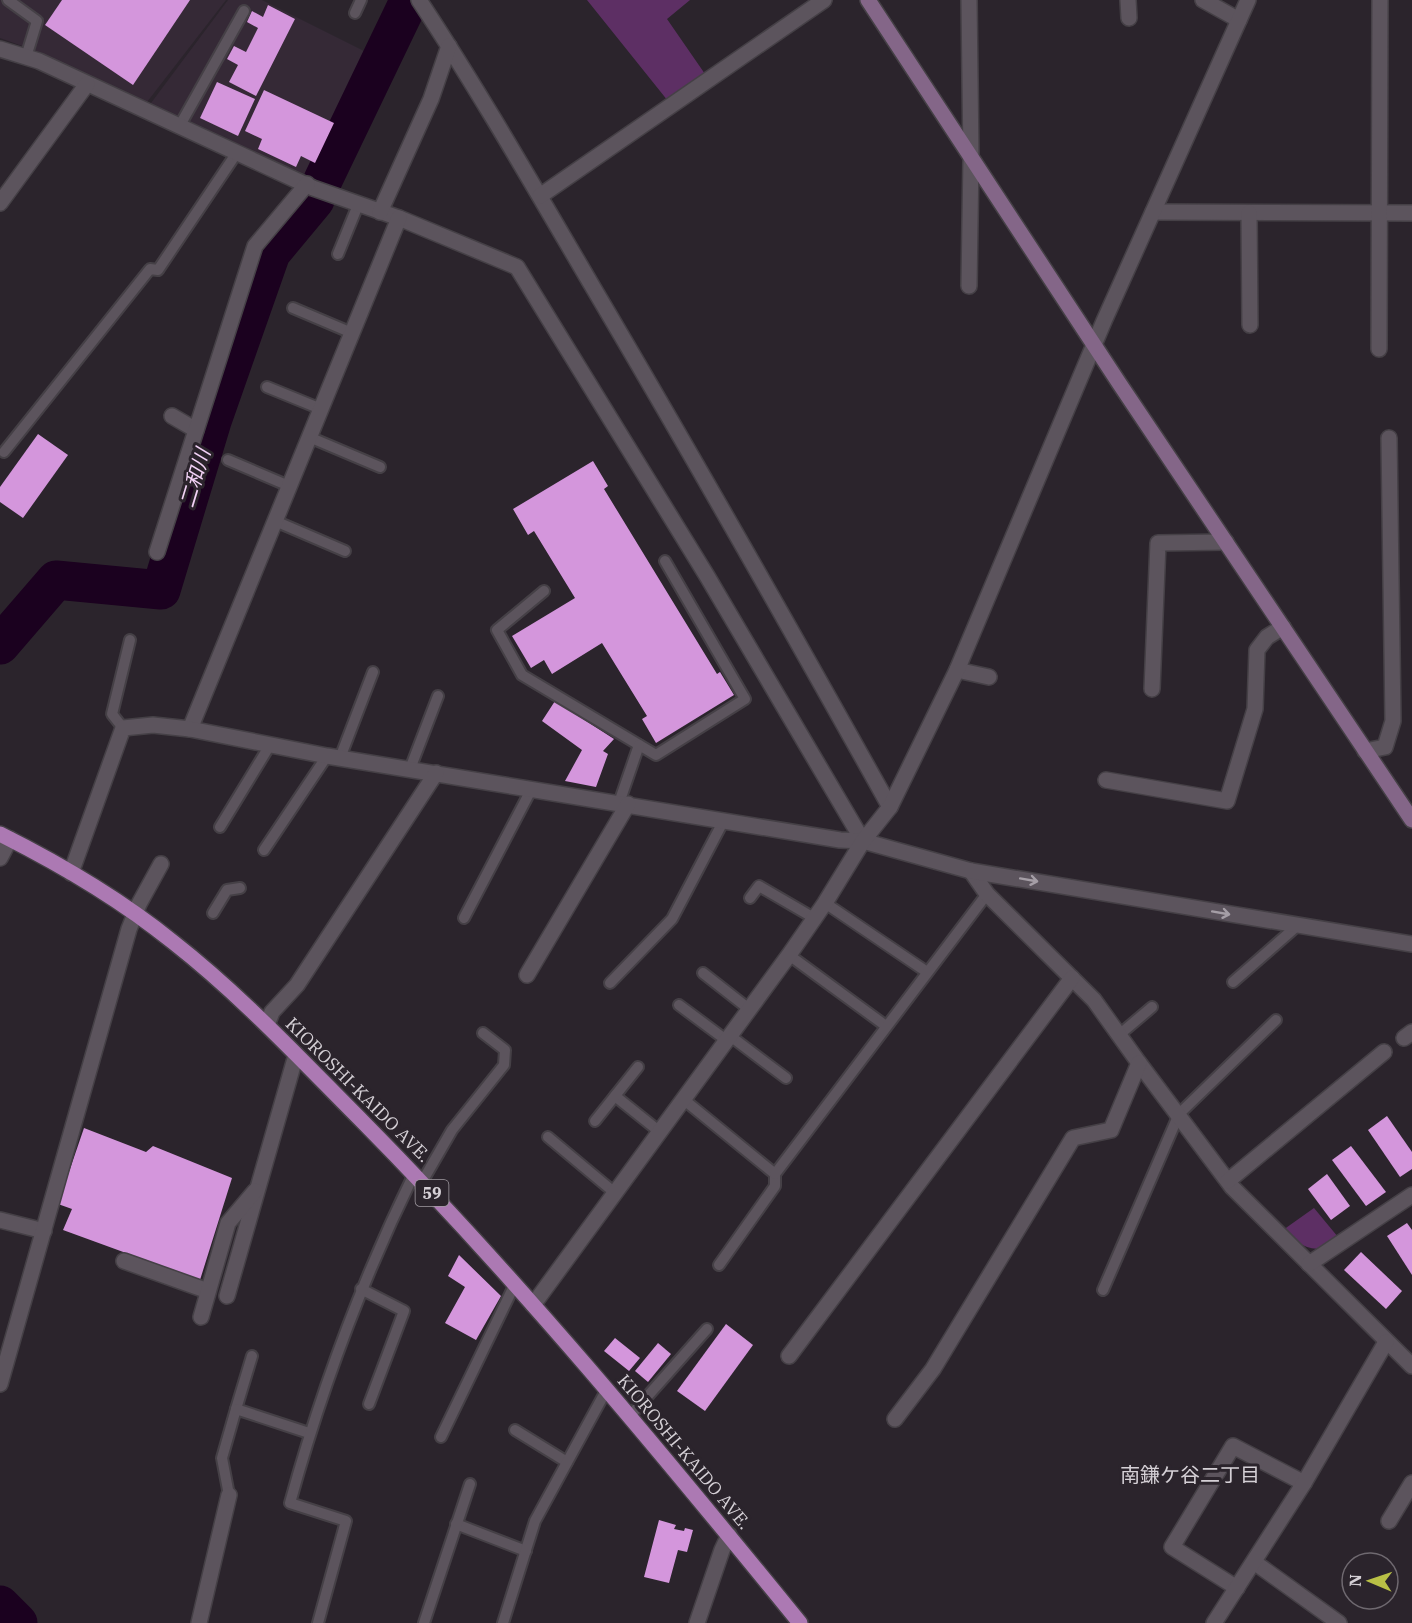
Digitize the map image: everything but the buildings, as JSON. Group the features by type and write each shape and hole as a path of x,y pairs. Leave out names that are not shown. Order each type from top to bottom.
{"main road":[{"name":"KIOROSHI-KAIDO AVE.","path":"5,836 71,873 134,913 188,954 267,1025 418,1178 515,1284 608,1389 800,1623"}],"street":[{"path":"419,0 540,196 703,474 890,807"},
{"path":"540,196 824,0"},
{"path":"868,0 1095,346 1412,820"},
{"path":"969,0 971,159 969,286"},
{"path":"1128,0 1129,18"},
{"path":"1203,0 1239,20"},
{"path":"533,1305 789,955 825,903 863,841 890,807 957,670 1153,212 1248,0"},
{"path":"1379,349 1380,0"},
{"path":"380,212 431,99 449,46"},
{"path":"0,49 39,61 315,189 399,219 517,267 707,576 863,841"},
{"path":"0,203 87,84"},
{"path":"157,552 255,246 315,189"},
{"path":"1153,212 1412,213"},
{"path":"1249,213 1250,325"},
{"path":"190,729 399,219"},
{"path":"172,416 196,430"},
{"path":"1365,751 1385,747 1393,721 1389,438"},
{"path":"1152,689 1158,543 1226,542"},
{"path":"1106,780 1227,801 1255,709 1257,650 1267,637 1283,627"},
{"path":"957,670 989,677"},
{"path":"71,873 123,728 153,725 190,729 334,757 531,790 840,840 863,841 971,871 1412,944"},
{"path":"267,1025 272,1012 297,985 436,774"},
{"path":"527,975 623,804"},
{"path":"0,858 5,836"},
{"path":"0,1384 134,913 161,864"},
{"path":"971,871 987,894 1094,1000 1139,1064 1228,1181 1412,1366"},
{"path":"789,1356 1072,978"},
{"path":"1228,1181 1384,1052"},
{"path":"227,1296 296,1055"},
{"path":"895,1419 933,1369 1073,1138 1111,1130 1139,1064"},
{"path":"201,1317 228,1223 258,1186"},
{"path":"1309,1264 1412,1195"},
{"path":"0,1220 44,1231"},
{"path":"124,1261 208,1291"},
{"path":"1214,1623 1304,1483 1386,1342"},
{"path":"1237,1587 1172,1546 1233,1446 1304,1483"},
{"path":"1389,1521 1412,1483"},
{"path":"199,1623 229,1495"},
{"path":"697,1623 729,1535"},
{"path":"1254,1562 1339,1623"}],"lane":[{"path":"8,0 38,21 26,57"},
{"path":"355,13 361,0"},
{"path":"179,127 244,11"},
{"path":"4,452 150,269 158,270 236,154"},
{"path":"338,254 358,205"},
{"path":"293,308 352,333"},
{"path":"267,387 321,409"},
{"path":"309,437 380,467"},
{"path":"228,460 289,486"},
{"path":"275,521 345,551"},
{"path":"544,591 497,630 522,675 656,755 746,699 665,561"},
{"path":"123,728 112,714 130,640"},
{"path":"264,850 334,757 373,672"},
{"path":"410,769 438,696"},
{"path":"220,827 270,745"},
{"path":"623,804 639,745"},
{"path":"464,918 531,790"},
{"path":"610,983 672,919 724,820"},
{"path":"750,898 759,886 814,918"},
{"path":"213,913 227,890 240,888"},
{"path":"719,1265 775,1186 775,1174 987,894"},
{"path":"825,903 927,972"},
{"path":"1233,981 1297,926"},
{"path":"789,955 886,1026"},
{"path":"703,973 749,1009"},
{"path":"680,1005 786,1078"},
{"path":"1119,1035 1152,1007"},
{"path":"1102,1290 1179,1114 1276,1020"},
{"path":"318,1623 346,1521 290,1503 309,1434 361,1289 418,1178 452,1130 504,1065 505,1050 483,1033"},
{"path":"595,1121 638,1067"},
{"path":"615,1096 660,1132"},
{"path":"683,1099 775,1174"},
{"path":"548,1137 615,1193"},
{"path":"441,1437 515,1284"},
{"path":"361,1289 404,1311 369,1404"},
{"path":"630,1416 707,1329"},
{"path":"229,1495 222,1458 252,1356"},
{"path":"504,1623 535,1521 608,1389"},
{"path":"236,1409 309,1434"},
{"path":"515,1430 567,1462"},
{"path":"424,1623 470,1484"},
{"path":"456,1524 526,1551"}],"shaded area":[{"path":"0,0 226,0 147,102 36,51 0,38"},
{"path":"228,0 262,0 376,57 316,179 148,107"},
{"path":"587,0 690,0 667,19 705,74 668,101"},
{"path":"1314,1208 1338,1237 1317,1249 1301,1244 1283,1230"}],"waterway":[{"name":"二和川","path":"323,180 409,1"},
{"name":"二和川","path":"0,645 56,580 161,590 212,421 271,253 315,200"},
{"name":"二和川","path":"0,1605 18,1623"}],"district":[{"name":"南鎌ケ谷二丁目","path":"1190,1475"}]}
